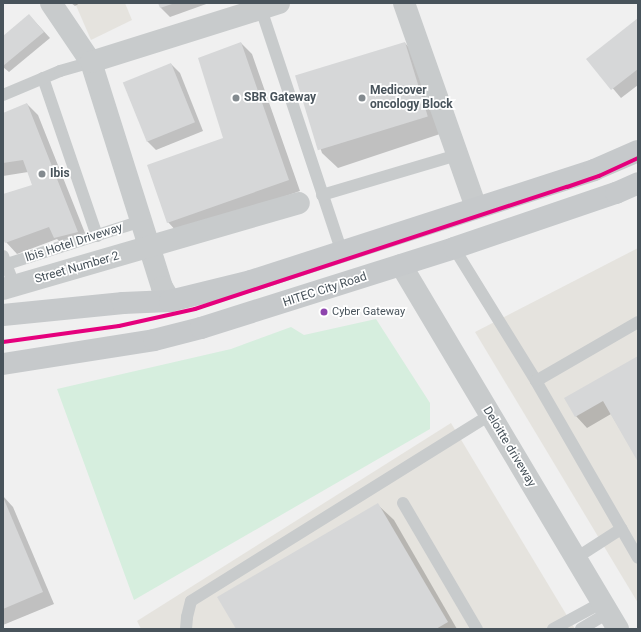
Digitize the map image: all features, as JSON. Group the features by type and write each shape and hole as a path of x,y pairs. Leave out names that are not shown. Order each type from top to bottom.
{"main road":[{"path":"3,316 123,303 170,301 251,281 594,170 638,151"},
{"name":"HITEC City Road","path":"3,364 154,340 259,311 454,248 616,193 638,183"}],"street":[{"path":"51,3 91,62 162,287 170,301"},
{"path":"404,3 476,208"},
{"path":"91,62 270,6"},
{"name":"Street Number 2","path":"9,288 299,203"},
{"name":"Deloitte driveway","path":"401,265 610,614"}],"lane":[{"path":"270,6 322,195 342,252"},
{"path":"3,95 60,71 91,62"},
{"path":"43,78 97,236"},
{"path":"322,195 457,155"},
{"name":"lbis Hotel Driveway","path":"9,288 5,260 97,236 142,221"},
{"path":"454,248 536,381 638,558"},
{"path":"536,381 638,322"},
{"path":"186,629 191,601 490,415"},
{"path":"403,503 477,629"},
{"path":"576,558 621,529"},
{"path":"553,629 610,614"},
{"path":"581,629 610,614"}],"shaded area":[{"path":"75,3 125,3 132,20 91,40"},
{"path":"638,248 638,603 475,332"},
{"path":"451,423 575,629 141,629 137,621"}],"green space":[{"path":"376,319 430,403 430,429 134,600 57,389 231,349 291,327 304,335"}],"building":[{"path":"158,3 175,3 160,8"},
{"path":"29,14 44,32 3,66 3,36"},
{"path":"638,18 638,69 611,90 586,59"},
{"name":"SBR Gateway","path":"241,42 289,180 167,223 147,165 223,138 198,58"},
{"name":"Medicover oncology Block","path":"405,42 428,117 318,150 295,76"},
{"path":"171,63 195,122 147,142 123,82"},
{"name":"Ibis","path":"27,103 78,232 54,238 49,227 5,243 3,239 3,194 32,185 23,160 3,163 3,113"},
{"path":"638,356 638,462 603,401 575,417 564,398"},
{"path":"3,497 43,592 3,609"},
{"path":"378,503 448,622 436,629 236,629 217,597"}],"transit line":[{"path":"3,342 119,326 195,309 567,187 599,176 638,158"}],"place":[{"name":"SBR Gateway","path":"236,98"},
{"name":"Medicover oncology Block","path":"362,98"},
{"name":"Ibis","path":"42,174"},
{"name":"Cyber Gateway","path":"324,312"}]}
